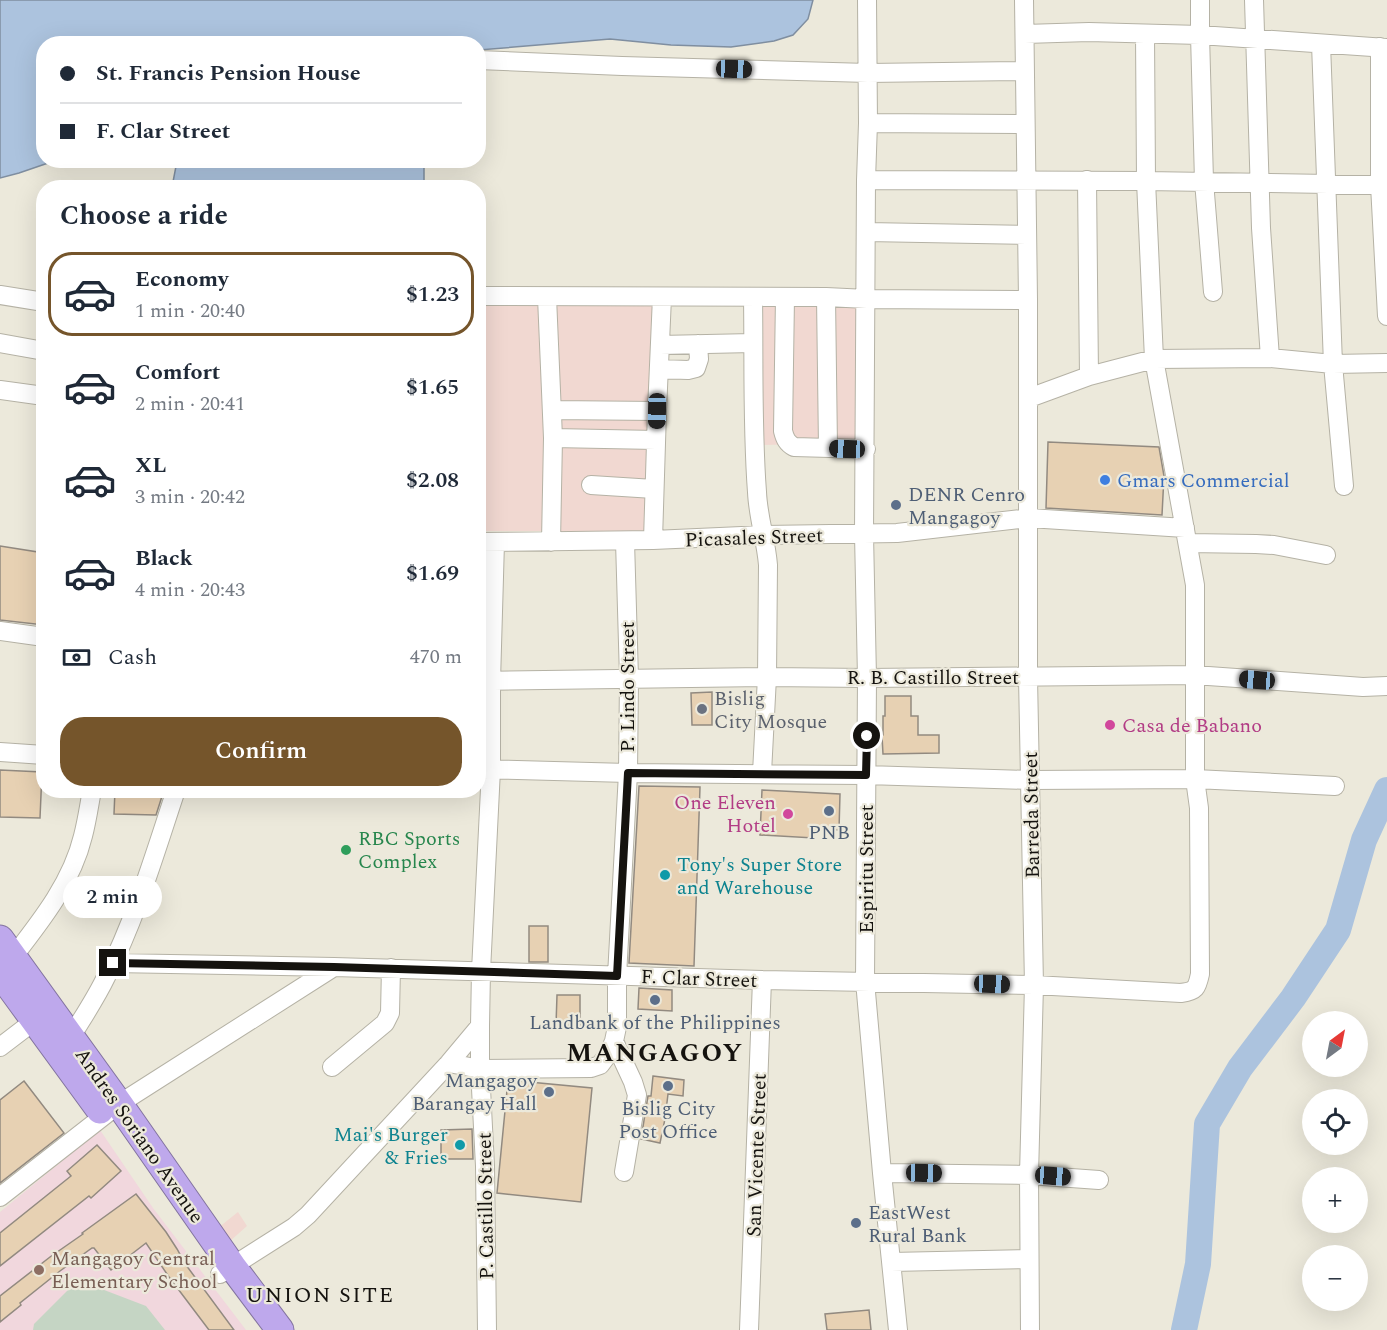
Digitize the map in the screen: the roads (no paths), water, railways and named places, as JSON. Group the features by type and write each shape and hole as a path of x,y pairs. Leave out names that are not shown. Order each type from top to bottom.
{"highway":[{"name":"Andres Soriano Avenue","path":"4,956 42,1014 226,1270 261,1330"},
{"name":"Andres Soriano Avenue","path":"42,1014 71,1037 111,1110"},
{"name":"Andres Soriano Avenue","path":"226,1270 280,1330"}],"street":[{"name":"Espiritu Street","path":"867,0 864,534 867,678 865,981 898,1330"},
{"name":"Barreda Street","path":"1024,0 1029,398 1028,677 1034,985 1029,1174 1029,1330"},
{"path":"1200,0 1204,181 1213,292"},
{"path":"1254,0 1261,228 1270,358"},
{"path":"1025,34 1089,32 1200,36 1384,48 1387,316"},
{"path":"1145,34 1146,181 1154,359 1195,585 1196,779"},
{"path":"1321,44 1333,364 1344,486"},
{"path":"486,60 868,72 1024,70"},
{"path":"868,123 1025,124"},
{"path":"866,180 1204,181 1384,185"},
{"path":"1087,180 1089,376"},
{"path":"867,232 1026,235"},
{"path":"0,295 36,301"},
{"path":"486,296 1028,300"},
{"path":"547,297 553,438 550,542"},
{"path":"653,540 662,297"},
{"path":"753,297 756,476 759,515 768,565 767,677 762,773"},
{"path":"784,297 783,431 785,439 794,447 866,449"},
{"path":"826,297 828,448"},
{"path":"0,343 36,350"},
{"path":"660,345 753,343"},
{"path":"659,369 696,368 699,359 698,344"},
{"path":"1029,398 1089,376 1154,359 1270,358 1333,364 1387,363"},
{"path":"0,390 36,395"},
{"path":"552,410 657,411"},
{"path":"553,438 656,440"},
{"path":"591,486 654,489"},
{"name":"Picasales Street","path":"487,542 626,541 764,535 897,533 1029,518 1274,545 1326,555"},
{"name":"P. Lindo Street","path":"615,1041 628,773 629,678 626,541"},
{"name":"P. Castillo Street","path":"486,612 487,542"},
{"path":"0,631 36,636"},
{"name":"R. B. Castillo Street","path":"486,681 1194,675 1363,687 1387,686"},
{"path":"0,752 36,754"},
{"path":"486,769 1030,780 1196,779 1335,786"},
{"name":"F. Clar Street","path":"113,963 1034,985 1189,992 1195,989 1200,974 1199,808 1196,779"},
{"path":"4,956 50,908 74,864 83,837 90,798"},
{"path":"71,1037 113,963 141,896 173,798"},
{"name":"P. Castillo Street","path":"484,798 480,1069 485,1166 487,1330"},
{"path":"0,1197 111,1110 334,967"},
{"path":"332,1067 385,1023 390,1013 391,968"},
{"name":"San Vicente Street","path":"749,1330 762,980"},
{"path":"0,1047 42,1014"},
{"path":"226,1270 294,1227 308,1215 449,1063 480,1026"},
{"path":"449,1063 480,1069 591,1068 603,1062 615,1041"},
{"path":"615,1041 637,1095 624,1172"},
{"path":"882,1173 1029,1174 1099,1180"},
{"path":"891,1262 1029,1259"}],"water":[{"path":"0,0 813,0 808,19 793,35 774,41 731,47 671,45 610,39 486,49 486,36 36,36 36,167 0,178"},
{"path":"176,168 424,168 424,180 173,180"}],"waterway":[{"path":"1184,1330 1198,1264 1207,1124 1240,1068 1293,998 1338,930 1364,840 1387,790"}],"place":[{"name":"Gmars Commercial","path":"1105,480"},
{"name":"DENR Cenro Mangagoy","path":"896,505"},
{"name":"Bislig City Mosque","path":"702,709"},
{"name":"Casa de Babano","path":"1110,725"},
{"name":"PNB","path":"829,811"},
{"name":"One Eleven Hotel","path":"788,814"},
{"name":"RBC Sports Complex","path":"346,850"},
{"name":"Tony's Super Store and Warehouse","path":"665,875"},
{"name":"Landbank of the Philippines","path":"655,1000"},
{"name":"Bislig City Post Office","path":"668,1086"},
{"name":"Mangagoy Barangay Hall","path":"549,1092"},
{"name":"Mai's Burger & Fries","path":"460,1145"},
{"name":"EastWest Rural Bank","path":"856,1223"},
{"name":"Mangagoy Central Elementary School","path":"39,1270"}],"district":[{"name":"MANGAGOY","path":"655,1052"},
{"name":"UNION SITE","path":"320,1294"}]}
